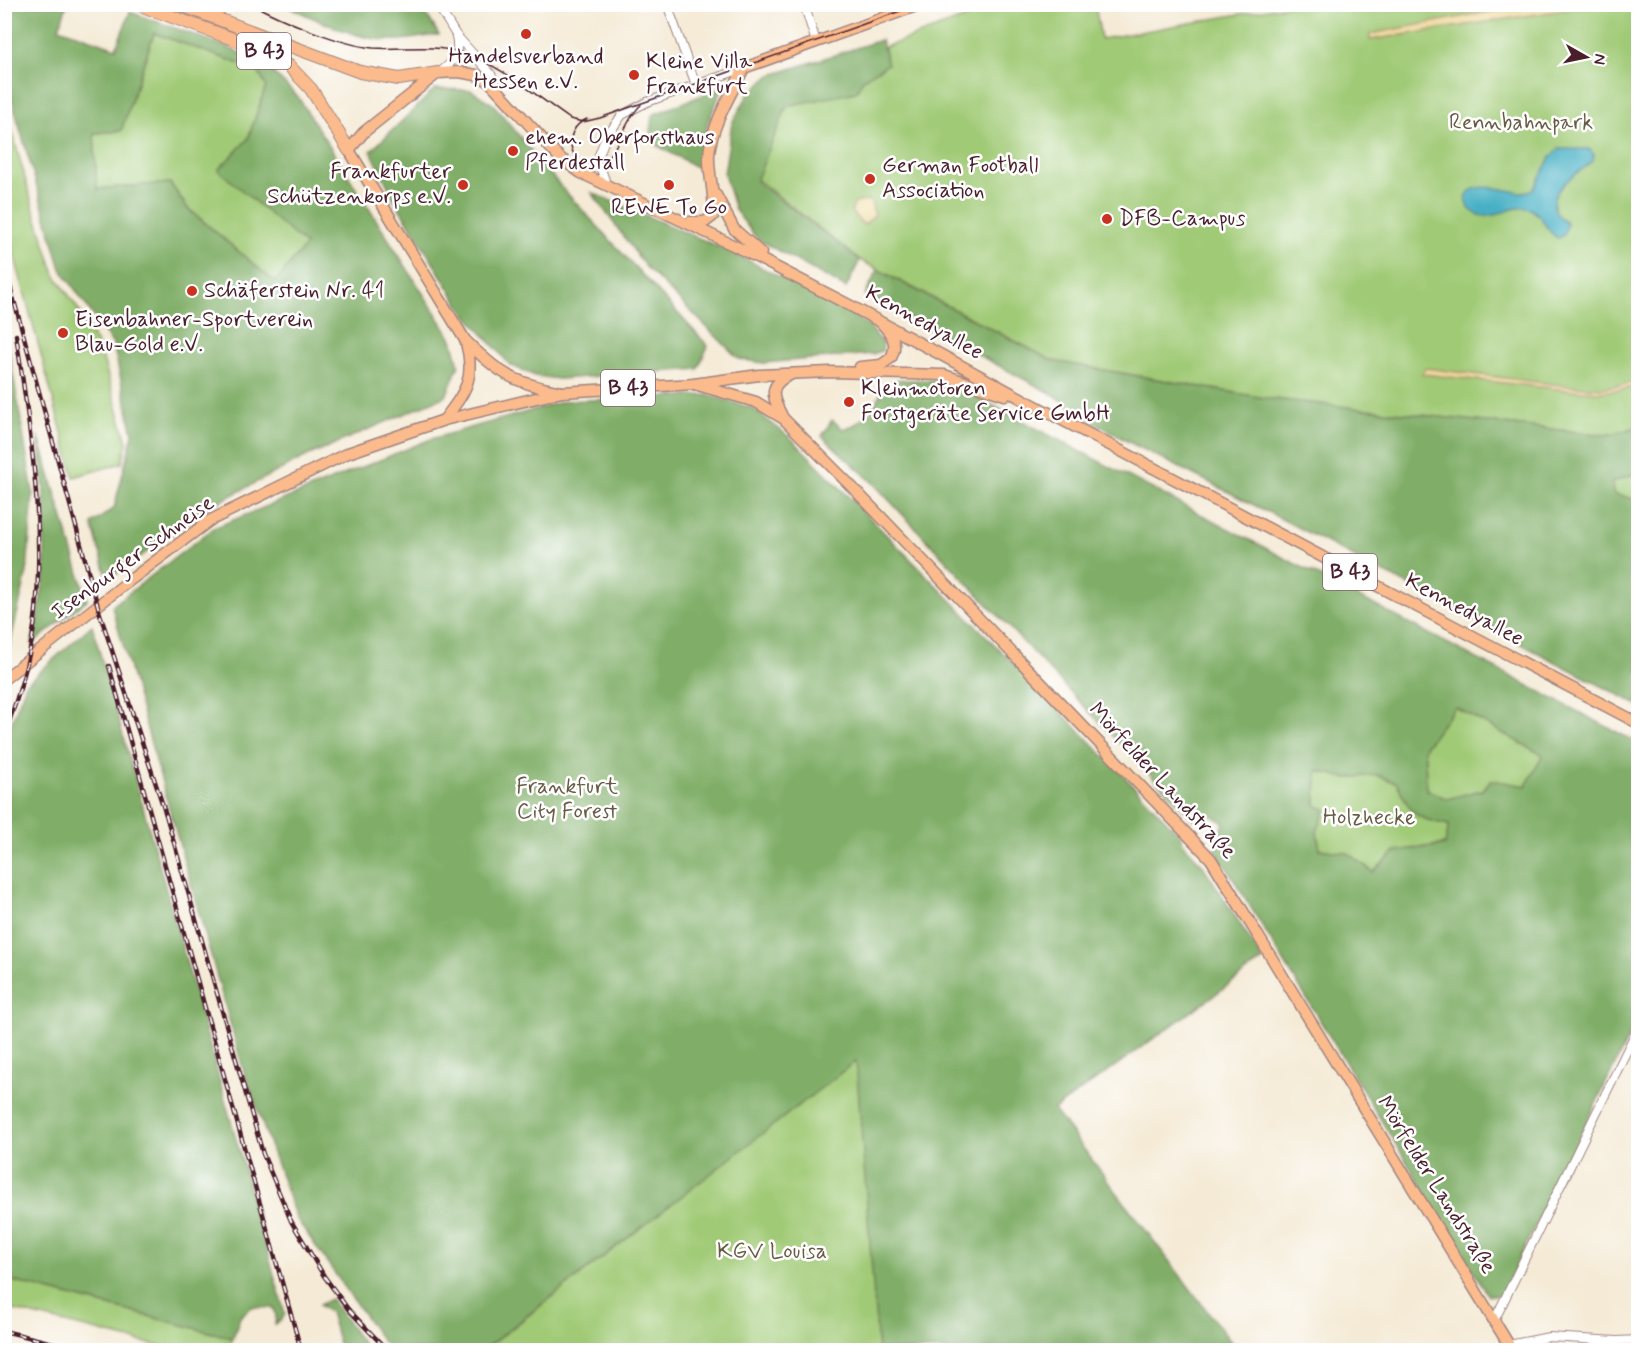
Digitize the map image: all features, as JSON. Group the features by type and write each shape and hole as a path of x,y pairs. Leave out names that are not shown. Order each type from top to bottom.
{"highway":[{"name":"B 43","path":"137,4 263,50 289,66 311,89 349,150"},
{"name":"B 43","path":"178,4 360,72 399,79 439,72"}],"main road":[{"path":"686,222 704,222 712,218 714,198 709,162 713,136 744,68 922,4"},
{"path":"349,150 364,132 439,72"},
{"name":"Kennedyallee","path":"439,72 459,72 485,79 497,89 562,160 581,173 686,222 879,320 1028,402 1638,723"},
{"name":"B 43","path":"349,150 465,340 485,360 506,375 530,386 562,392"},
{"path":"713,187 734,229 758,251 777,263 781,270"},
{"path":"820,372 881,365 888,362 894,353 895,343 891,334 879,320"},
{"path":"444,420 465,390 471,375 471,360 465,340"},
{"name":"Isenburger Schneise","path":"4,679 209,522 348,453 444,420 562,392 694,384 759,375 820,372 944,375 1028,402"},
{"name":"Mörfelder Landstraße","path":"784,419 774,401 773,393 781,381 794,373"},
{"name":"Mörfelder Landstraße","path":"694,384 756,402 784,419 1211,859 1511,1348"}],"street":[{"path":"437,4 456,35 491,74 497,89"},
{"path":"667,4 696,85"},
{"path":"804,4 816,42"},
{"path":"439,72 451,64 456,56 458,48 456,35"},
{"path":"607,186 599,162 603,144 620,117 637,106 744,68"},
{"path":"1494,1321 1638,1028"},
{"path":"1511,1348 1549,1337 1638,1340"}],"green space":[{"path":"4,5 67,5 59,28 116,48 130,12 222,45 263,63 298,97 452,339 459,365 446,396 307,456 207,508 108,580 92,524 114,508 133,434 113,344 61,269 4,68","holes":["154,33 257,70 266,86 248,139 218,170 306,245 275,282 187,208 170,183 97,189 94,133 121,131"]},
{"path":"284,5 421,5 439,35 398,40 371,38 332,26"},
{"name":"DFB-Campus","path":"1001,5 1095,5 1101,39 1291,5 1638,5 1638,427 1606,435 1264,398 1053,361 860,260 754,177 771,88"},
{"path":"154,33 257,70 266,86 248,139 219,170 306,245 275,283 187,207 170,183 97,189 94,133 121,131"},
{"path":"881,40 888,64 863,79 856,92 787,106 756,181 860,260 846,288 757,239 735,210 724,174 732,123 748,95 769,76"},
{"path":"723,87 707,125 702,170 649,141 652,115"},
{"path":"435,89 471,90 494,105 562,188 708,346 698,369 559,379 535,376 510,365 463,311 395,201 371,151"},
{"name":"Eisenbahner-Sportverein Blau-Gold e.V.","path":"4,102 33,207 55,275 82,315 101,352 127,442 122,463 74,477 5,221"},
{"path":"592,193 734,253 856,317 871,328 883,344 882,351 873,354 763,363 739,359 645,266"},
{"path":"878,270 1053,361 1264,398 1606,435 1638,427 1638,473 1612,482 1613,494 1638,500 1638,705 1127,441 1073,410 1054,395 865,295"},
{"path":"5,326 33,493 27,572 5,665"},
{"path":"894,380 944,380 1638,743 1638,1018 1501,1296 1488,1295 1215,849 1224,823 1209,814 1194,820 871,481 822,436 832,420 843,429 854,425 872,411 880,394","holes":["1455,707 1543,755 1526,786 1491,780 1482,790 1447,799 1427,790 1424,748","1317,771 1346,778 1377,775 1397,783 1406,802 1415,813 1428,820 1449,825 1445,845 1396,851 1373,872 1348,853 1320,849 1317,832 1326,809 1316,806"]},
{"name":"Frankfurt City Forest","path":"707,395 752,408 792,439 1121,773 1182,837 1183,844 1202,864 1263,960 1054,1110 1237,1350 878,1350 856,1061 483,1350 393,1350 383,1342 296,1218 244,1072 112,606 214,528 431,439 565,401"},
{"path":"38,435 87,600 32,644 45,575 44,490"},
{"path":"1638,473 1638,500 1613,494 1612,482"},
{"path":"92,625 285,1314 275,1324 274,1308 251,1307 240,1317 233,1338 5,1279 5,740 26,684"},
{"path":"1455,707 1543,755 1526,786 1491,780 1482,790 1447,799 1427,790 1424,748"},
{"name":"Holzhecke","path":"1317,770 1346,778 1377,775 1397,783 1411,809 1421,817 1450,825 1445,844 1396,851 1374,872 1348,853 1320,850 1316,832 1325,809 1316,806"},
{"name":"KGV Louisa","path":"858,1058 878,1350 484,1350"},
{"path":"4,1279 233,1338 228,1350 174,1350 5,1308"},
{"path":"331,1299 367,1350 339,1350 330,1312 319,1305"}],"sand":[{"path":"1542,4 1638,5 1638,12 1620,7 1583,7 1370,40 1370,34"},
{"path":"870,200 875,215 864,225 851,212 855,203"},
{"path":"1425,368 1568,386 1603,388 1638,382 1638,387 1601,392 1567,390 1422,374"}],"water":[{"path":"1559,149 1589,149 1594,155 1593,161 1559,189 1555,197 1554,206 1557,215 1567,224 1564,235 1558,238 1550,232 1538,215 1530,209 1515,208 1486,216 1479,215 1468,206 1466,200 1468,193 1473,189 1489,187 1520,192 1533,190 1550,158"}],"tram line":[{"path":"252,4 311,31 360,46 438,48 475,57 517,81 570,119 583,122 600,118 920,4"},
{"path":"587,119 573,131 571,147 574,155 580,160 597,163 610,154 635,111 641,105"}],"railway":[{"path":"4,264 100,614 166,815 263,1154 291,1221 324,1276 348,1309 387,1350"},
{"path":"4,735 20,690 28,658 36,611 38,576 34,472 16,335"},
{"path":"109,666 301,1350"},
{"path":"4,1331 81,1350"},
{"path":"4,1346 24,1350"}],"place":[{"name":"Handelsverband Hessen e.V.","path":"526,34"},
{"name":"Kleine Villa Frankfurt","path":"634,75"},
{"name":"ehem. Oberforsthaus Pferdestall","path":"513,151"},
{"name":"German Football Association","path":"870,179"},
{"name":"Frankfurter Schützenkorps e.V.","path":"463,185"},
{"name":"REWE To Go","path":"669,185"},
{"name":"DFB-Campus","path":"1107,219"},
{"name":"Schäferstein Nr. 41","path":"192,291"},
{"name":"Eisenbahner-Sportverein Blau-Gold e.V.","path":"63,333"},
{"name":"Kleinmotoren Forstgeräte Service GmbH","path":"849,402"}],"park label":[{"name":"Rennbahnpark","path":"1521,123"}]}
